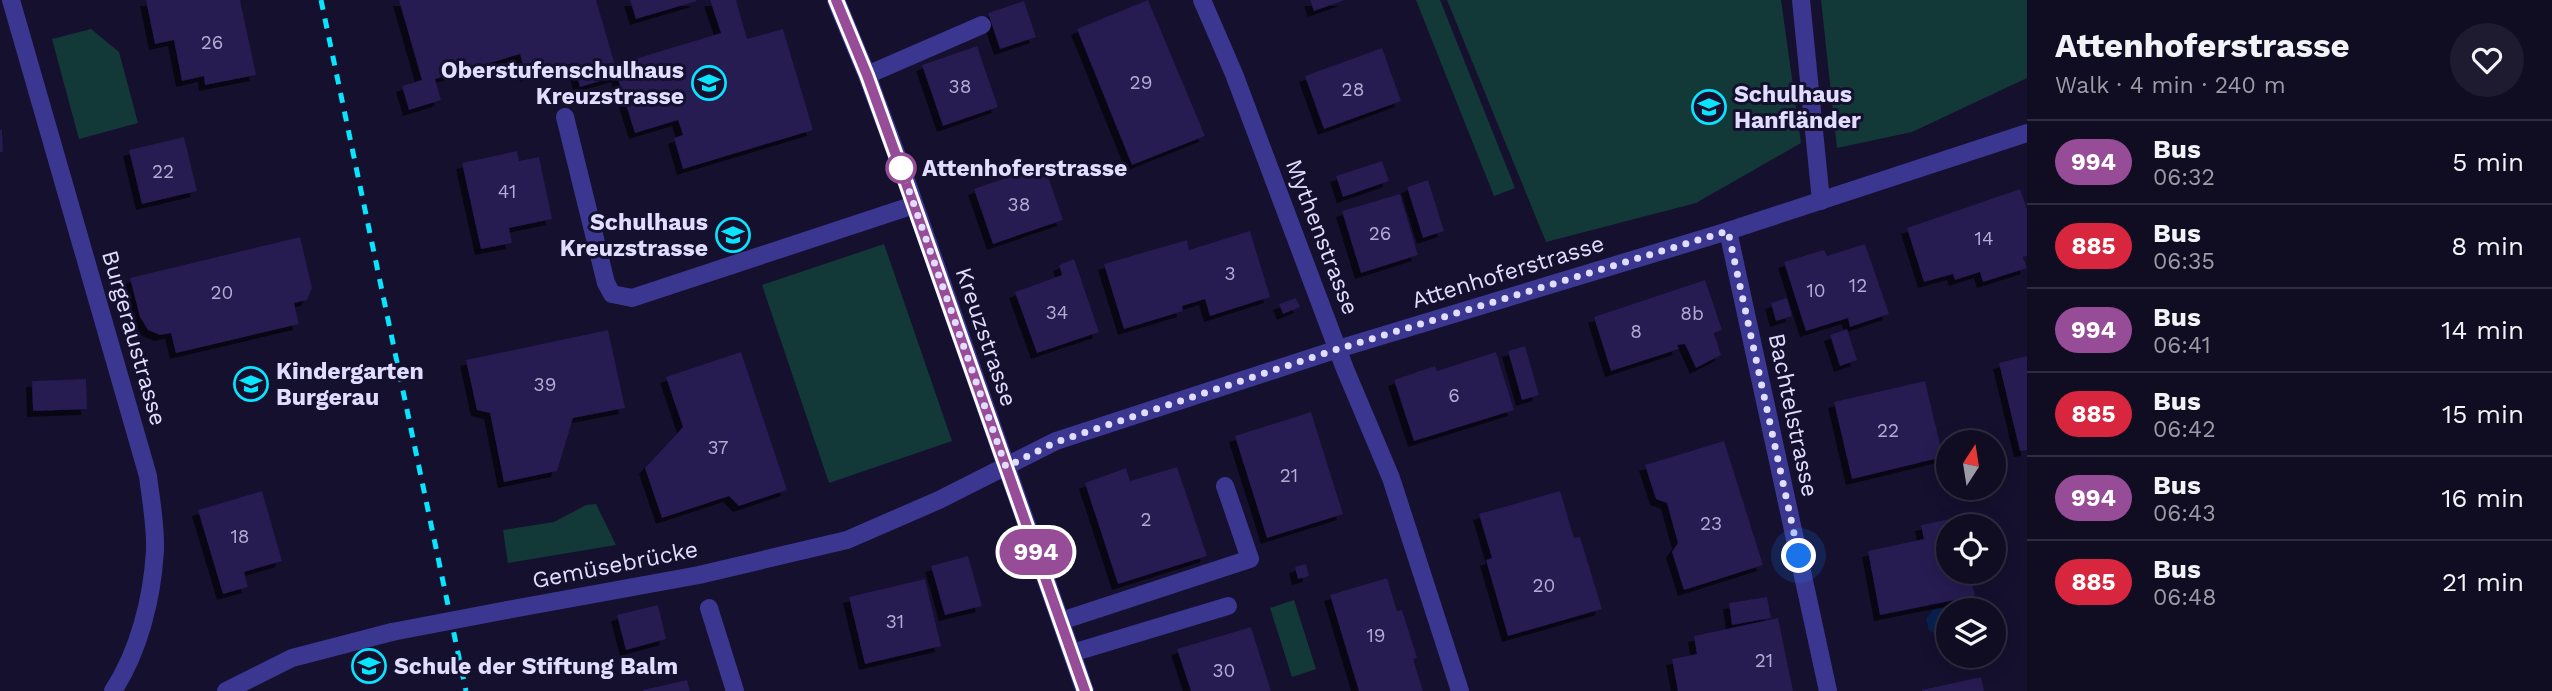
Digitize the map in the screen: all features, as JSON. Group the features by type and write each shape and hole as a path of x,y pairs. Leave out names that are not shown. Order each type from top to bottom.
{"street":[{"name":"Burgeraustrasse","path":"12,0 148,476 155,552 143,624 113,691"},
{"name":"Kreuzstrasse","path":"836,0 867,75 914,205 1085,691"},
{"name":"Mythenstrasse","path":"1202,0 1234,74 1338,349 1391,478 1460,691"},
{"path":"1801,0 1821,201"},
{"path":"867,75 982,25"},
{"path":"565,117 606,283 612,294 632,298 914,205"},
{"name":"Attenhoferstrasse","path":"1006,467 1056,442 1338,349 1728,231 2027,133"},
{"name":"Bachtelstrasse","path":"1728,231 1828,691"},
{"name":"Gemüsebrücke","path":"226,691 292,658 392,632 699,575 847,540 1006,467"},
{"path":"1061,621 1250,559 1226,486"},
{"path":"1072,653 1228,606"},
{"path":"709,608 735,691"}],"green space":[{"path":"1416,0 1440,0 1515,188 1494,196"},
{"path":"1447,0 1781,0 1801,143 1696,203 1546,242"},
{"path":"1821,0 2027,0 2027,78 1912,132 1837,148"},
{"path":"91,29 119,52 138,123 79,139 52,39"},
{"path":"884,244 952,441 829,483 762,285"},
{"path":"596,504 616,545 508,563 503,530 554,522 586,505"},
{"path":"1294,600 1316,669 1292,677 1270,608"}],"water":[{"path":"1936,609 1936,634 1929,630 1926,619"}],"building":[{"path":"146,0 240,0 256,75 205,85 204,76 182,81 174,40 155,44"},
{"name":"Oberstufenschulhaus Kreuzstrasse","path":"399,0 596,0 615,65 721,33 710,0 736,0 747,39 783,29 813,130 683,169 674,138 683,135 678,120 635,133 617,76 580,87 573,63 526,76 520,54 435,79 441,100 409,110 402,86 422,80"},
{"name":"Oberstufenschulhaus Kreuzstrasse","path":"630,0 696,0 697,1 636,19"},
{"path":"1148,0 1205,136 1132,165 1077,29"},
{"path":"1310,0 1345,0 1314,11"},
{"path":"1024,1 1036,37 1000,49 988,13"},
{"path":"977,46 998,107 943,126 922,65"},
{"path":"1382,48 1401,101 1324,129 1305,76"},
{"path":"2,130 3,152 0,152"},
{"path":"184,137 197,191 142,204 129,150"},
{"path":"517,151 519,161 539,157 552,219 509,228 512,243 481,249 462,163"},
{"path":"1382,161 1389,181 1343,197 1336,176"},
{"path":"1044,165 1063,220 993,244 974,189"},
{"path":"1428,180 1444,231 1423,238 1407,187"},
{"path":"2020,189 2027,209 2027,256 2023,257 2027,268 1983,282 1980,272 1955,280 1953,274 1924,282 1907,228"},
{"path":"1400,194 1418,255 1361,273 1342,211"},
{"path":"1250,231 1270,297 1210,316 1205,299 1182,306 1183,311 1124,329 1104,264 1187,240 1189,250"},
{"path":"300,237 312,288 307,300 294,303 299,324 176,353 171,333 160,335 148,330 140,317 130,278"},
{"path":"1865,244 1889,314 1850,327 1848,318 1806,331 1784,262 1824,250 1827,256"},
{"path":"1074,259 1099,332 1037,353 1015,292 1062,275 1059,265"},
{"path":"1705,280 1722,330 1714,333 1721,355 1696,368 1685,344 1677,345 1679,349 1611,371 1594,317"},
{"path":"1296,298 1300,307 1283,314 1279,304"},
{"path":"1787,298 1792,316 1776,321 1771,303"},
{"path":"1847,329 1857,360 1840,366 1830,335"},
{"path":"608,330 625,408 573,418 557,471 504,482 490,413 477,410 466,360"},
{"path":"1525,346 1539,395 1522,400 1508,351"},
{"path":"741,352 787,490 739,506 729,496 662,518 645,468 683,427 666,377"},
{"path":"1496,352 1514,410 1414,441 1394,380 1435,366 1437,371"},
{"path":"2027,356 2027,450 2020,451 1999,363"},
{"path":"86,379 87,409 33,411 32,381"},
{"path":"1925,381 1937,430 1936,459 1852,479 1834,402"},
{"path":"1311,412 1343,514 1267,538 1235,436"},
{"path":"1724,441 1763,565 1684,590 1672,552 1678,543 1667,503 1656,499 1645,465"},
{"path":"1177,467 1207,556 1118,584 1085,483 1126,468 1130,481"},
{"path":"262,491 282,561 244,572 248,587 223,594 198,510"},
{"path":"1560,491 1574,538 1580,537 1602,609 1508,636 1486,560 1492,558 1479,514"},
{"path":"1936,522 1936,584 1972,584 1975,596 1936,598 1936,604 1880,615 1868,551 1924,539 1921,525"},
{"path":"968,556 982,606 945,615 931,566"},
{"path":"1306,564 1309,576 1298,579 1295,567"},
{"path":"1387,578 1397,611 1402,610 1417,658 1413,659 1423,691 1359,691 1330,595"},
{"path":"925,579 941,646 865,664 849,597"},
{"path":"1767,597 1771,618 1732,625 1729,603"},
{"path":"658,605 666,639 626,650 617,615"},
{"path":"1778,618 1793,691 1678,691 1672,659 1697,654 1694,636"},
{"path":"1251,627 1271,691 1191,691 1177,649"},
{"path":"1981,677 1984,691 1922,691 1922,690"},
{"path":"687,680 690,691 643,691 643,690"}],"railway":[{"path":"321,0 466,691"}],"bus line":[{"name":"994","path":"836,0 867,75 906,183 1085,691"}],"place":[{"name":"Oberstufenschulhaus Kreuzstrasse","path":"709,83"},
{"name":"Schulhaus Hanfländer","path":"1709,107"},
{"name":"Attenhoferstrasse","path":"901,168"},
{"name":"Schulhaus Kreuzstrasse","path":"733,235"},
{"name":"Kindergarten Burgerau","path":"251,384"},
{"name":"Schule der Stiftung Balm","path":"369,666"}],"route":[{"path":"901,168 899,162 1006,467 1056,442 1338,349 1728,231 1799,556"}]}
